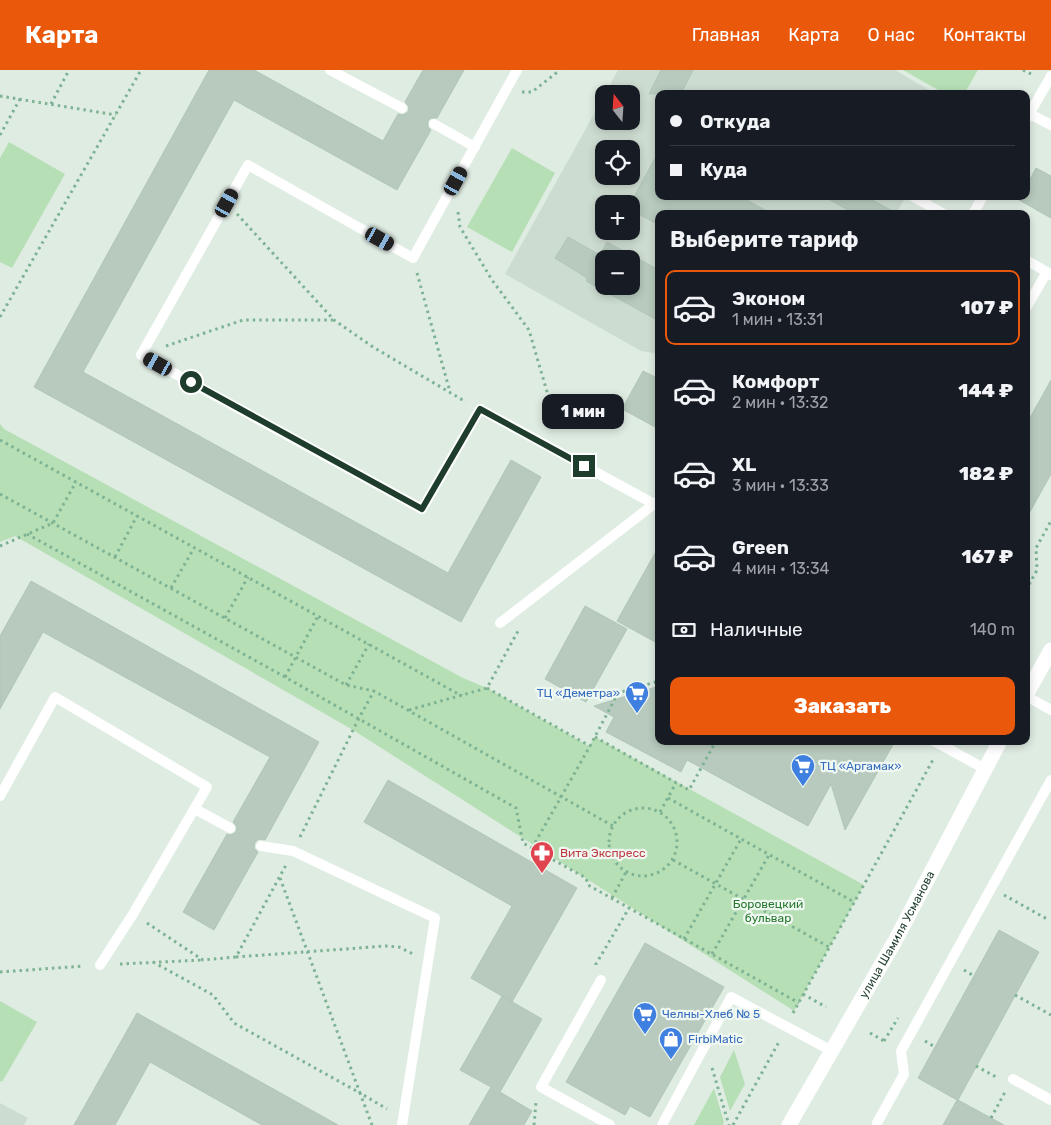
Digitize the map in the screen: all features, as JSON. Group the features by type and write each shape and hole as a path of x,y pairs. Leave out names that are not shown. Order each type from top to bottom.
{"street":[{"path":"1030,689 1051,650"},
{"name":"улица Шамиля Усманова","path":"789,1125 895,941 998,745"}],"lane":[{"path":"330,70 402,108"},
{"path":"517,70 413,258 248,165 141,355 422,509 480,409 655,501"},
{"path":"1030,113 1051,76"},
{"path":"1030,118 1051,125"},
{"path":"434,124 475,147"},
{"path":"919,200 937,210"},
{"path":"1030,262 1049,273 1030,302"},
{"path":"500,623 655,503"},
{"path":"0,796 55,697 207,788 133,914 100,965"},
{"path":"1030,698 1051,710"},
{"path":"942,745 985,769"},
{"path":"877,1123 904,1074 901,1051 1051,780"},
{"path":"194,809 230,828"},
{"path":"261,846 293,851 435,918 402,1125"},
{"path":"601,980 541,1088 610,1125"},
{"path":"662,1125 731,997 832,1051"},
{"path":"1011,1082 1051,1100"}],"path":[{"path":"51,104 69,70"},
{"path":"0,317 142,70"},
{"path":"504,94 532,92 560,70"},
{"path":"0,96 116,115"},
{"path":"0,135 20,99"},
{"path":"456,181 460,227 492,280 529,330 552,409 549,447"},
{"path":"227,203 334,320 373,347 454,395"},
{"path":"413,258 450,393"},
{"path":"141,355 243,320 334,320"},
{"path":"0,440 462,696"},
{"path":"0,546 53,523 76,482"},
{"path":"0,494 346,685 374,691 613,826"},
{"path":"115,557 137,516"},
{"path":"1030,583 1038,570 1036,548 1051,521"},
{"path":"27,534 516,808 524,844 586,878 588,885 798,1003"},
{"path":"171,588 194,548"},
{"path":"225,618 248,578"},
{"path":"285,677 318,616"},
{"path":"408,710 487,688 520,627"},
{"path":"346,685 369,644"},
{"path":"532,848 618,693 655,682"},
{"path":"487,688 590,746"},
{"path":"595,737 689,790 714,745"},
{"path":"790,1018 937,745"},
{"path":"660,812 676,783"},
{"path":"668,798 854,902"},
{"path":"644,808 660,812 668,818 677,833 677,852 673,860 667,867 652,876 634,875 626,872 618,866 610,850 609,842 613,826 626,812 635,809 644,808"},
{"path":"684,939 741,839"},
{"path":"712,954 769,855"},
{"path":"673,860 829,947"},
{"path":"612,898 626,872"},
{"path":"279,878 372,1125"},
{"path":"991,888 1047,919"},
{"path":"601,980 596,964 628,908"},
{"path":"236,957 392,946 399,947 429,961"},
{"path":"153,962 213,994 234,1023 392,1111 404,1114"},
{"path":"803,994 826,1007"},
{"path":"1015,995 1051,1015"},
{"path":"870,1034 884,1041"},
{"path":"731,1125 782,1036"},
{"path":"705,1044 731,1125"},
{"path":"976,1066 1011,1082 991,1118"}],"shaded area":[{"path":"618,70 895,70 929,90 655,90 655,200 904,200 898,210 655,210 655,354 641,351 505,274 595,112 595,130 640,130 640,85 610,85"},
{"path":"0,1103 28,1118 24,1125 0,1125"}],"green space":[{"path":"903,70 978,70 966,90 938,90"},
{"path":"9,142 65,174 12,268 0,262 0,158"},
{"path":"512,148 555,173 512,252 467,227"},
{"name":"Боровецкий бульвар","path":"0,424 4,429 463,678 487,688 589,746 595,737 864,885 794,1011 353,730 15,536 0,542"},
{"path":"0,1001 37,1022 2,1082 0,1081"},
{"path":"734,1050 745,1084 730,1111 720,1077"},
{"path":"714,1088 724,1122 723,1125 694,1125"}],"building":[{"path":"209,70 254,70 383,141 398,114 403,115 408,112 409,107 405,102 423,70 464,70 437,118 431,118 428,121 428,127 431,130 397,190 234,100 83,372 448,573 511,460 541,477 461,622 34,387"},
{"path":"661,70 693,70 683,90 655,90 655,94 649,94"},
{"path":"655,158 655,200 747,200 765,210 655,210 655,223 640,215 640,195 635,195"},
{"path":"1036,168 1051,176 1051,218 1019,200 1030,200 1030,179"},
{"path":"830,200 872,200 891,210 848,210"},
{"path":"568,237 595,252 595,286 586,281 587,278 555,258"},
{"path":"607,242 622,250 603,250"},
{"path":"640,260 655,268 655,319 612,295 640,295"},
{"path":"643,371 655,377 655,427 622,409"},
{"path":"1051,380 1051,474 1030,512 1030,418"},
{"path":"655,553 655,642 617,621"},
{"path":"31,581 319,742 265,840 259,839 255,842 254,848 258,852 214,930 183,912 227,834 231,835 236,832 237,827 233,822 270,757 43,632 0,709 0,636"},
{"path":"585,606 627,629 586,702 545,679"},
{"name":"ТЦ «Аргамак»","path":"655,687 655,745 893,745 845,830 831,784 808,826 687,760 681,772 606,732 614,717 594,706"},
{"path":"388,780 577,888 512,1002 471,978 512,906 364,822"},
{"path":"999,930 1039,952 958,1100 1004,1125 943,1125 957,1100 918,1078"},
{"name":"Челны-Хлеб № 5","path":"645,943 724,987 650,1117 630,1106 625,1115 566,1082"},
{"path":"502,996 542,1019 500,1092 532,1111 524,1125 469,1125 491,1087 460,1070"},
{"path":"137,1013 338,1125 262,1125 150,1062 115,1125 74,1125"}],"place":[{"name":"ТЦ «Деметра»","path":"637,714"},
{"name":"ТЦ «Аргамак»","path":"803,787"},
{"name":"Вита Экспресс","path":"542,874"},
{"name":"Челны-Хлеб № 5","path":"645,1035"},
{"name":"FirbiMatic","path":"671,1060"}],"route":[{"path":"191,382 422,509 480,409 584,466"}]}
